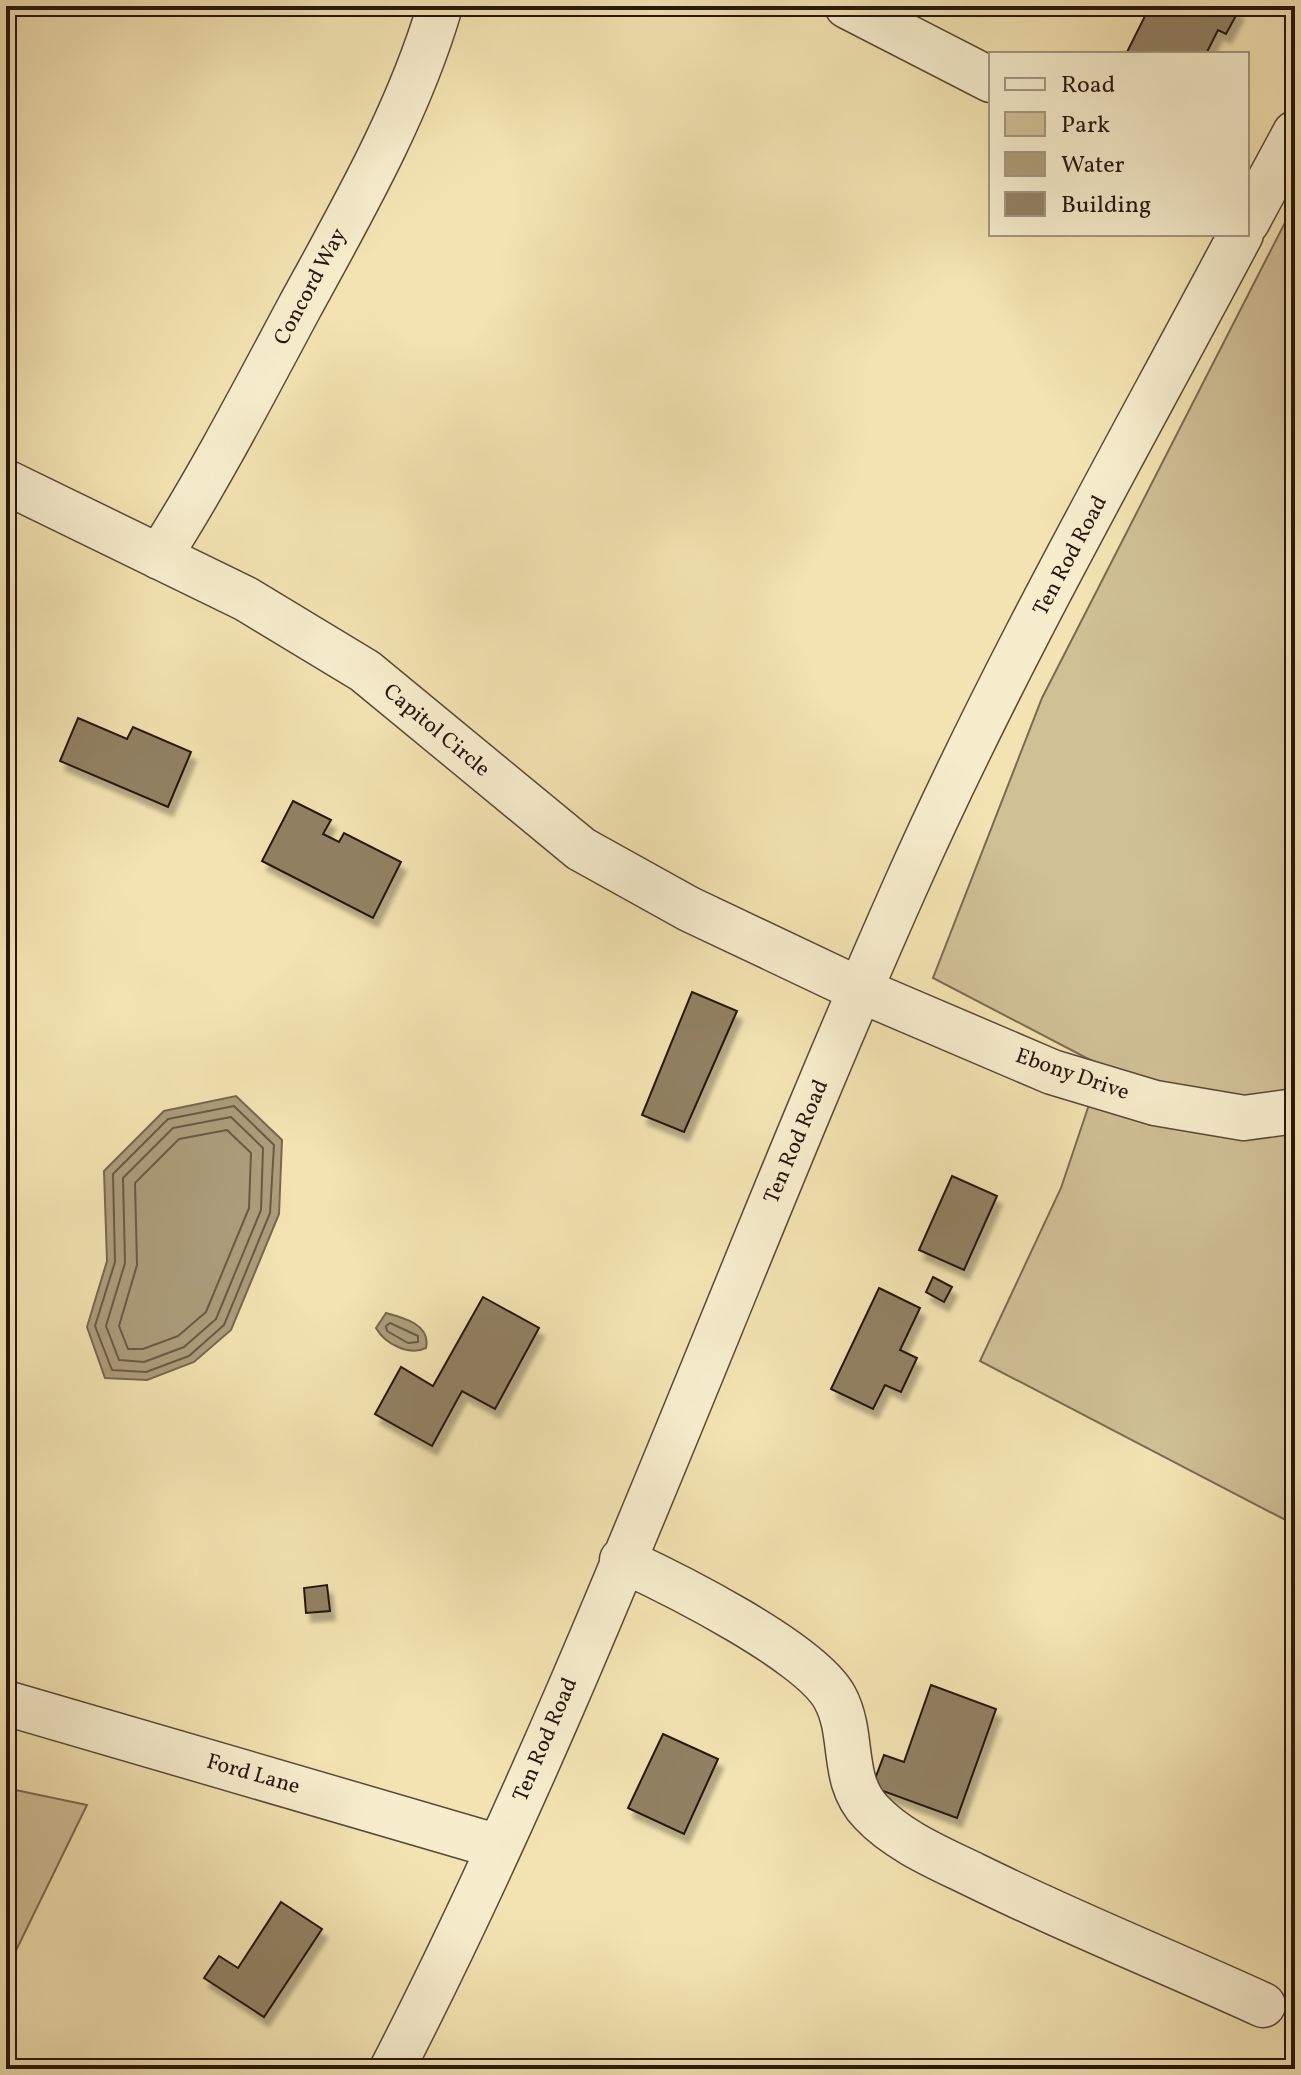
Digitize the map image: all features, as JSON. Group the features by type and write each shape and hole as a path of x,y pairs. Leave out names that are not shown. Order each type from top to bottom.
{"street":[{"name":"Concord Way","path":"159,557 197,498 339,235 423,64 440,6"},
{"path":"847,6 989,79"},
{"name":"Ten Rod Road","path":"1249,214 1295,133"},
{"name":"Ten Rod Road","path":"392,2069 451,1953 499,1847 909,879 1004,682 1237,236"},
{"name":"Capitol Circle","path":"6,482 246,599 365,671 581,849 689,909 860,990"},
{"name":"Ebony Drive","path":"860,990 1052,1072 1155,1103 1244,1118 1295,1111"},
{"path":"622,1560 668,1582 810,1669 835,1697 846,1732 851,1781 857,1791 870,1812 920,1848 1008,1892 1263,2005"},
{"name":"Ford Lane","path":"6,1703 499,1847"}],"green space":[{"path":"1295,203 1295,1525 980,1361 1061,1188 1102,1066 933,978 1042,698"},
{"path":"6,1788 87,1805 6,1971"}],"water":[{"path":"236,1096 282,1140 279,1214 231,1330 194,1362 147,1380 105,1378 87,1327 107,1261 104,1171 164,1111"},
{"path":"386,1313 421,1328 425,1334 426,1348 405,1349 385,1339 376,1328"}],"building":[{"path":"1150,6 1230,6 1239,10 1226,34 1218,30 1207,52 1127,52"},
{"path":"78,718 127,739 133,727 191,752 168,807 60,761"},
{"path":"293,801 331,820 323,834 339,842 344,833 401,862 373,918 262,861"},
{"path":"692,992 737,1011 684,1132 642,1115"},
{"path":"952,1176 997,1196 964,1270 919,1250"},
{"path":"933,1277 952,1287 944,1302 926,1292"},
{"path":"879,1288 920,1308 900,1350 917,1358 901,1392 885,1385 873,1409 831,1389"},
{"path":"483,1297 539,1328 495,1409 462,1391 432,1446 375,1414 401,1367 433,1386"},
{"path":"327,1585 330,1611 306,1613 304,1588"},
{"path":"931,1685 996,1709 957,1818 872,1787 884,1755 904,1762"},
{"path":"663,1734 718,1759 684,1834 628,1808"},
{"path":"281,1902 322,1929 264,2017 204,1978 219,1956 238,1968"}]}
